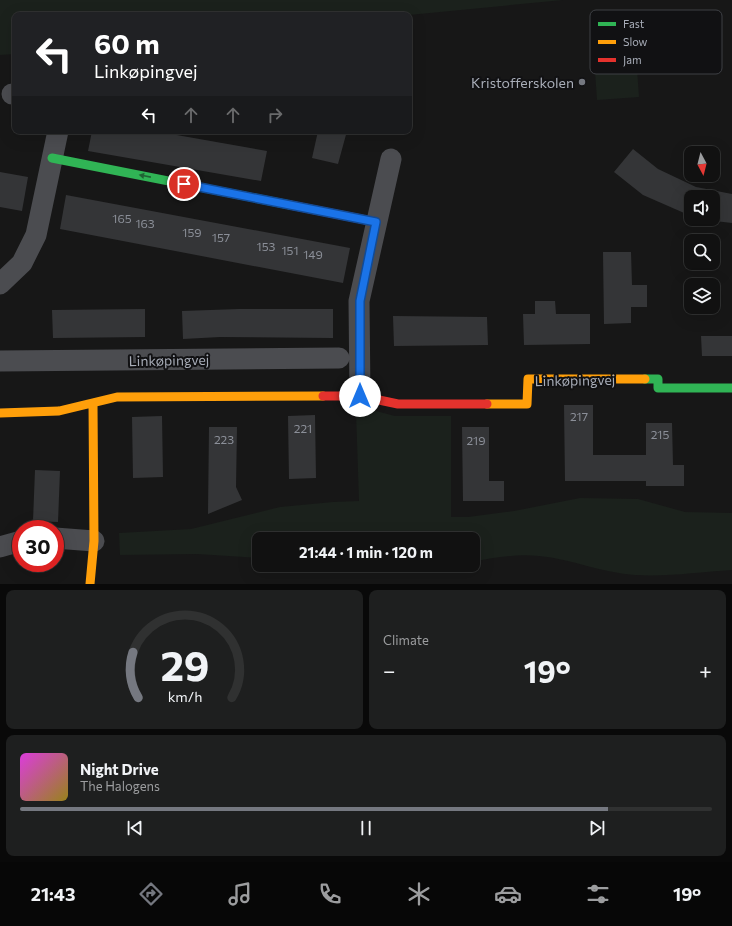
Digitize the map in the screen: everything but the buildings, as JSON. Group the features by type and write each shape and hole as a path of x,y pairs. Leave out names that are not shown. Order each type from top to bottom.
{"street":[{"path":"0,284 22,262 36,234 57,134"},
{"path":"52,158 376,222"},
{"path":"360,396 360,301 376,222 391,159"},
{"name":"Linkøpingvej","path":"0,361 339,358"},
{"name":"Linkøpingvej","path":"0,413 59,411 117,397 360,396 398,404 527,404 528,379 658,379 658,388 732,388"},
{"path":"90,584 94,541 93,403"},
{"path":"64,539 94,541"},
{"path":"0,547 12,544"}],"shaded area":[{"path":"0,0 563,0 412,15 412,12 12,12 12,54 0,55"},
{"path":"595,74 637,74 639,97 597,100"},
{"path":"376,411 395,416 451,416 451,517 468,517 514,511 580,498 638,499 685,512 732,513 732,570 671,575 635,575 611,572 563,560 531,555 506,556 480,561 480,532 252,532 252,558 197,554 120,555 119,533 191,529 280,507 359,501 356,412"}],"traffic: fast":[{"path":"52,158 290,205"},
{"path":"645,379 658,379 658,388 732,388"}],"traffic: slow":[{"path":"487,404 527,404 528,379 645,379"},
{"path":"0,413 59,411 117,397 323,396"},
{"path":"90,584 94,541 93,403"}],"traffic: jam":[{"path":"290,205 376,222"},
{"path":"323,396 360,396 398,404 487,404"}],"place":[{"name":"Kristofferskolen","path":"582,82"}],"route":[{"path":"184,184 376,222 360,301 360,396"}]}
